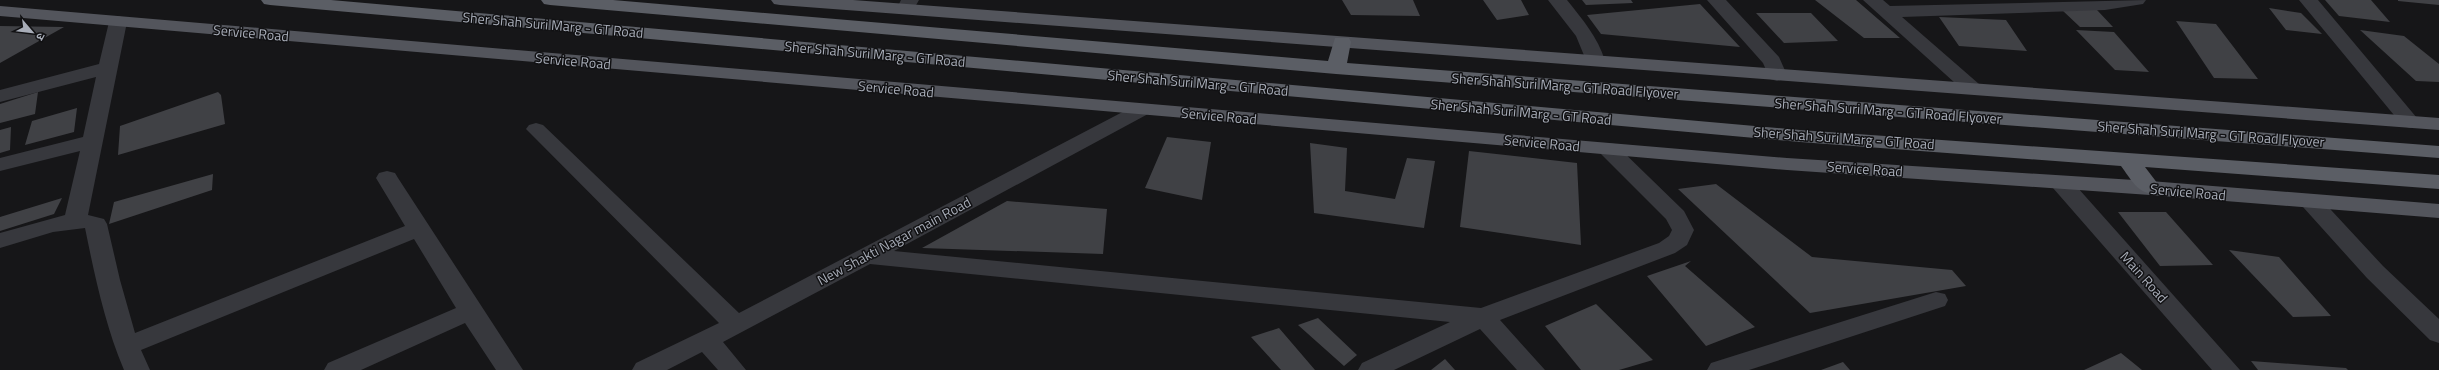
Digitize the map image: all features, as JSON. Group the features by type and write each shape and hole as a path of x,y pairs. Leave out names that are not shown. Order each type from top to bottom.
{"highway":[{"name":"Sher Shah Suri Marg - GT Road","path":"270,0 1800,136 2126,158"},
{"name":"Sher Shah Suri Marg - GT Road","path":"550,0 1336,68"},
{"path":"1336,68 1342,42"},
{"name":"Sher Shah Suri Marg - GT Road Flyover","path":"1336,68 2439,152"},
{"path":"2126,158 2439,182"},
{"path":"2126,158 2150,188"}],"main road":[{"path":"780,0 907,5 1342,42 2439,124"},
{"name":"Service Road","path":"0,11 1607,149 2061,183 2150,188 2310,202 2439,211"}],"street":[{"path":"1557,0 1584,34 1593,50 1595,61"},
{"path":"1716,0 1772,61 1777,75"},
{"path":"1872,0 1972,88"},
{"path":"1886,12 2074,7 2112,4 2137,0"},
{"path":"2308,0 2410,122"},
{"path":"75,220 118,22"},
{"path":"0,96 108,68"},
{"name":"New Shakti Nagar main Road","path":"645,370 736,325 1141,110"},
{"path":"536,129 736,325"},
{"path":"0,166 93,141"},
{"path":"1371,370 1483,317 1667,248 1679,240 1683,230 1676,216 1607,149"},
{"path":"387,178 418,229 510,370"},
{"name":"Main Road","path":"2061,183 2227,370"},
{"path":"2310,202 2375,272 2439,334"},
{"path":"0,241 75,220 88,221 96,224 107,276 126,346 138,370"},
{"path":"126,346 418,229"},
{"path":"866,256 1483,317 1532,370"},
{"path":"1720,370 1936,300"},
{"path":"337,370 470,310"},
{"path":"705,339 733,370"}],"building":[{"path":"1342,0 1413,0 1420,16 1351,15"},
{"path":"1483,0 1521,0 1529,15 1497,20"},
{"path":"1582,0 1631,0 1633,3 1586,5"},
{"path":"1815,0 1856,0 1900,38 1864,38"},
{"path":"2325,0 2371,0 2390,22 2339,16"},
{"path":"2439,0 2439,5 2398,1"},
{"path":"1700,4 1740,47 1601,34 1587,15"},
{"path":"2269,8 2301,13 2322,34 2286,30"},
{"path":"2062,10 2097,10 2113,27 2080,27"},
{"path":"1756,13 1811,13 1838,41 1784,43"},
{"path":"1939,17 2006,20 2027,51 1959,46"},
{"path":"2176,21 2216,24 2258,79 2214,78"},
{"path":"0,26 64,27 0,63"},
{"path":"2076,30 2114,32 2149,72 2115,70"},
{"path":"2360,30 2404,36 2439,64 2439,82 2416,81"},
{"path":"38,92 35,114 0,123 0,104"},
{"path":"218,92 221,95 225,124 118,155 120,126"},
{"path":"77,108 74,132 25,145 32,121"},
{"path":"11,127 10,150 0,153 0,130"},
{"path":"1167,137 1211,142 1202,200 1145,188"},
{"path":"1310,143 1347,148 1345,191 1395,199 1407,158 1435,161 1424,228 1314,213"},
{"path":"1469,151 1577,163 1581,245 1460,227"},
{"path":"213,174 212,190 109,224 114,202"},
{"path":"1716,184 1812,257 1952,270 1966,286 1810,313 1678,189"},
{"path":"62,198 54,214 0,231 0,217"},
{"path":"1007,201 1107,209 1103,254 922,248"},
{"path":"2118,212 2166,212 2213,265 2160,266"},
{"path":"2229,250 2279,257 2331,316 2293,317"},
{"path":"1691,261 1685,266 1755,327 1706,346 1647,276"},
{"path":"1596,304 1653,360 1619,370 1581,370 1545,326"},
{"path":"1318,318 1357,355 1344,366 1298,325"},
{"path":"1279,328 1315,370 1281,370 1251,337"},
{"path":"2121,353 2142,370 2084,370"},
{"path":"1445,359 1455,370 1431,370"},
{"path":"2251,361 2346,368 2348,370 2258,370"},
{"path":"1843,362 1850,370 1821,370"}]}
